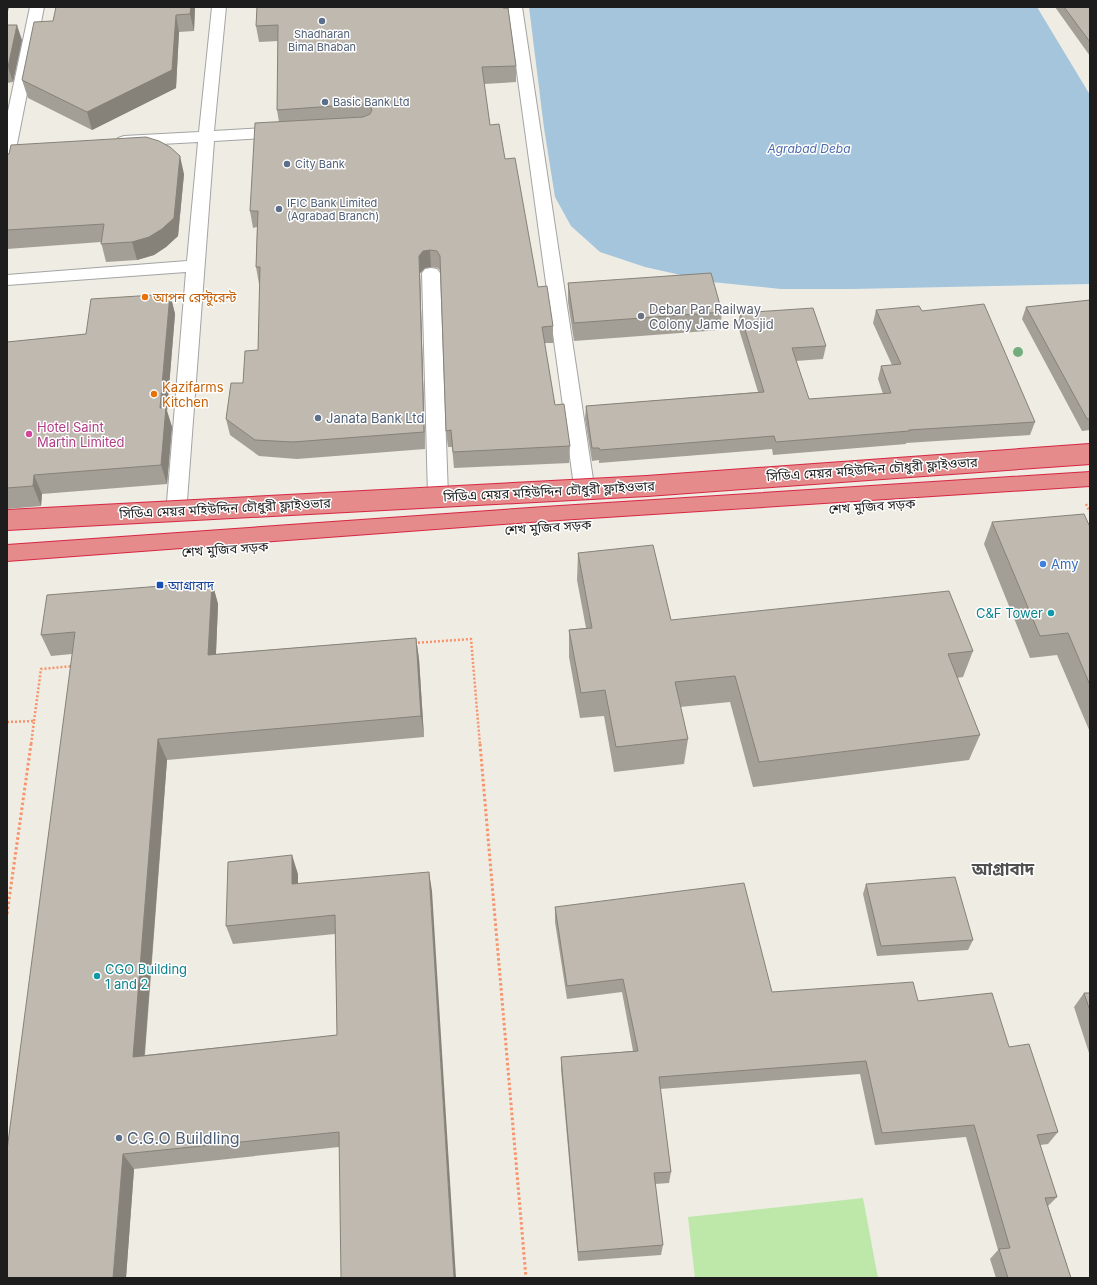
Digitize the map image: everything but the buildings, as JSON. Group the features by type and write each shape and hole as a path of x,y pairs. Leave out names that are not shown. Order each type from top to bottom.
{"highway":[{"path":"7,524 1090,454"},
{"name":"সিডিএ মেয়র মহিউদ্দিন চৌধুরী ফ্লাইওভার","path":"7,520 648,486 1090,454"},
{"path":"7,553 536,515 1090,479"},
{"name":"শেখ মুজিব সড়ক","path":"7,564 1090,492"}],"street":[{"path":"24,148 8,149 37,7"},
{"path":"176,514 206,136 219,7"},
{"path":"515,7 584,486"},
{"path":"111,142 302,130"},
{"path":"7,280 196,266"},
{"path":"431,273 438,496"}],"path":[{"path":"407,643 470,639 526,1278"},
{"path":"7,914 41,669 80,666"},
{"path":"7,722 34,721"}],"green space":[{"path":"863,1198 878,1278 695,1278 688,1217"}],"water":[{"name":"Agrabad Deba","path":"529,7 1037,7 1090,95 1090,284 781,289 712,282 645,267 600,252 571,226 555,197 544,128"}],"place":[{"name":"Shadharan Bima Bhaban","path":"322,21"},
{"name":"Basic Bank Ltd","path":"325,102"},
{"name":"City Bank","path":"287,164"},
{"name":"IFIC Bank Limited (Agrabad Branch)","path":"279,209"},
{"name":"আপন রেস্টুরেন্ট","path":"145,297"},
{"name":"Debar Par Railway Colony Jame Mosjid","path":"641,316"},
{"name":"Kazifarms Kitchen","path":"154,394"},
{"name":"Janata Bank Ltd","path":"318,418"},
{"name":"Hotel Saint Martin Limited","path":"29,434"},
{"name":"Amy","path":"1043,564"},
{"name":"আগ্রাবাদ","path":"160,585"},
{"name":"C&F Tower","path":"1051,613"},
{"name":"CGO Building 1 and 2","path":"97,976"},
{"name":"C.G.O Buildling","path":"119,1138"}],"district":[{"name":"আগ্রাবাদ","path":"1003,869"}]}
